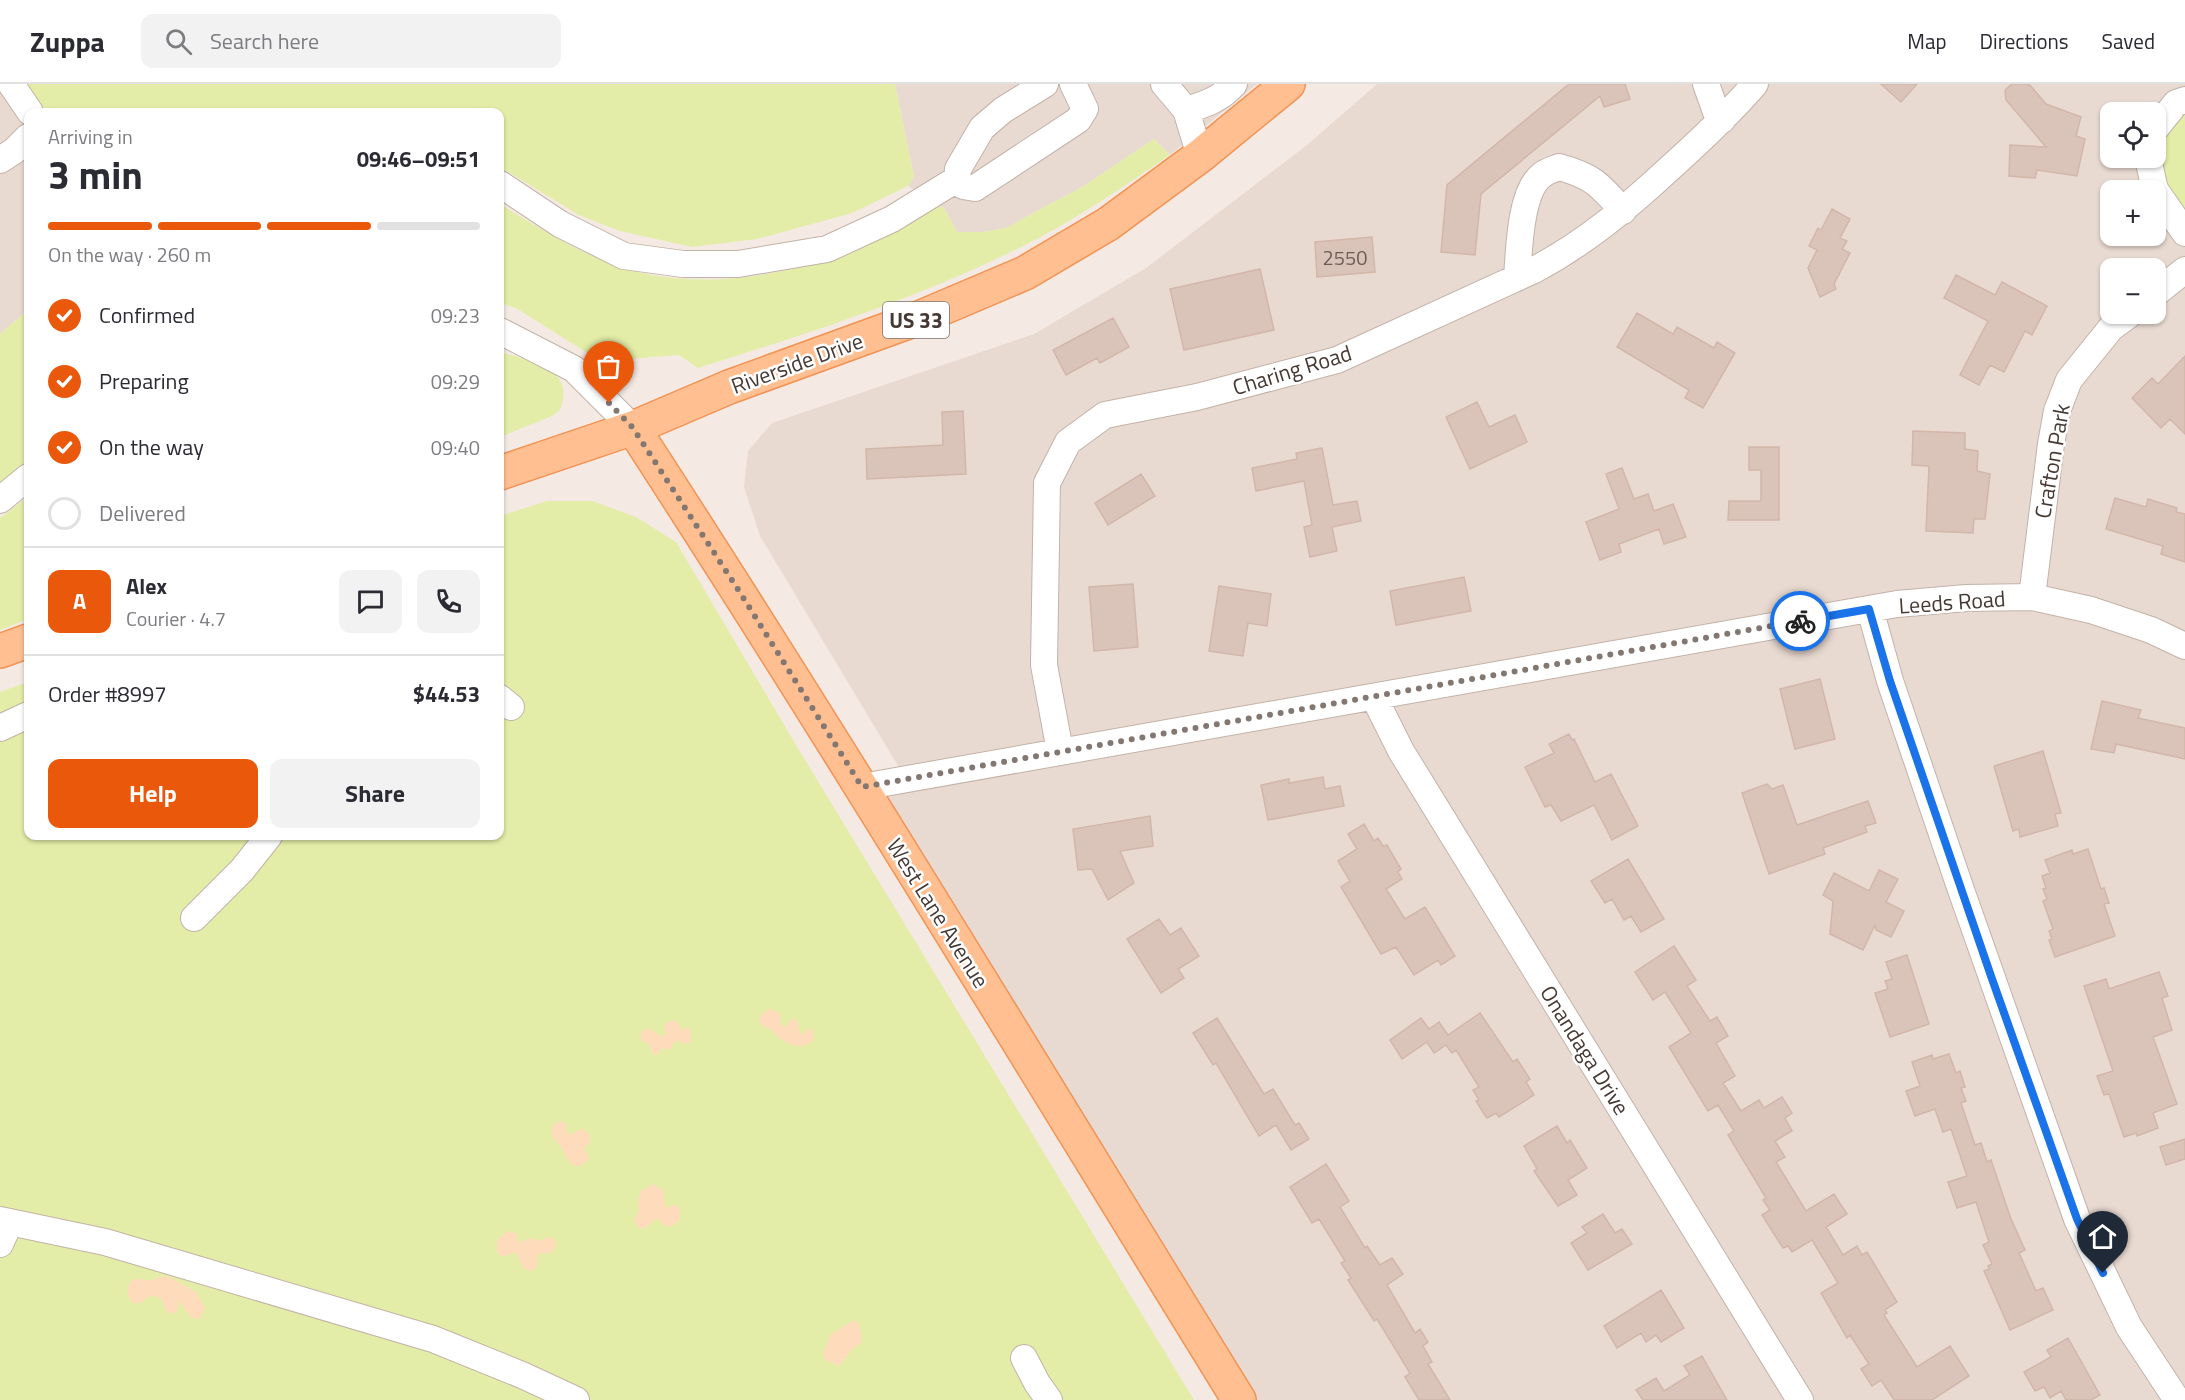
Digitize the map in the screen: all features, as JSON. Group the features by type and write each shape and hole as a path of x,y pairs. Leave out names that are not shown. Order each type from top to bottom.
{"main road":[{"name":"Riverside Drive","path":"504,472 633,428 729,387 919,318 1025,273 1108,224 1200,156 1288,84"},
{"name":"West Lane Avenue","path":"633,428 862,787 1239,1400"},
{"path":"0,651 24,642"}],"street":[{"path":"11,84 27,108"},
{"path":"1045,84 1003,110 982,128 958,169 957,179 963,186 975,188 1078,120 1085,109 1073,84"},
{"path":"1164,84 1186,110 1200,156"},
{"path":"1186,110 1208,104 1229,90 1233,84"},
{"path":"1706,84 1716,112 1722,120"},
{"name":"Charing Road","path":"1060,751 1044,665 1047,483 1068,442 1104,416 1197,397 1337,360 1565,254 1623,211 1722,120 1755,84"},
{"path":"2166,116 2176,103 2185,100"},
{"path":"0,160 24,141"},
{"path":"1517,278 1527,198 1541,175 1559,167 1582,173 1598,183 1623,211"},
{"path":"504,187 560,224 624,256 683,264 738,264 826,249 892,219 957,179"},
{"path":"2166,206 2185,233"},
{"path":"2166,285 2185,270"},
{"name":"Crafton Park","path":"2032,597 2050,444 2057,411 2070,380 2116,324"},
{"path":"504,333 574,369 633,428"},
{"path":"0,500 24,480"},
{"name":"Leeds Road","path":"862,787 1897,604 1966,598 2032,597 2091,610 2151,630 2185,646"},
{"path":"1869,609 1890,681 1960,887 2077,1219 2129,1327 2176,1400"},
{"name":"Onandaga Drive","path":"1374,697 1401,752 1800,1400"},
{"path":"0,728 24,717"},
{"path":"194,918 242,870 266,840"},
{"path":"3,1229 105,1242 433,1339 522,1375 576,1400"},
{"path":"1024,1358 1049,1400"}],"shaded area":[{"path":"0,84 26,84 44,108 24,108 24,313 0,334"},
{"path":"895,84 1257,84 1170,155 1154,139 1084,186 1006,228 983,232 957,232 944,208 934,204 908,186 914,177"},
{"path":"1377,84 2185,84 2185,1400 1239,1400 862,787 906,779 760,536 744,487 748,451 772,423 1034,334 1146,268 1307,145"}],"green space":[{"path":"26,84 895,84 914,177 908,186 852,213 757,239 692,247 620,231 579,215 504,169 504,108 44,108"},
{"path":"2185,112 2185,211 2161,168 2166,168 2166,133"},
{"path":"1154,139 1170,155 1082,213 1027,244 987,263 865,313 698,368 679,355 616,360 589,354 516,308 504,304 504,207 573,247 612,264 652,275 705,279 759,275 812,263 870,239 934,204 944,208 957,232 983,232 1006,228 1084,186"},
{"path":"24,313 24,463 0,484 0,334"},
{"path":"504,353 536,363 556,375 562,384 563,396 560,410 552,416 504,435"},
{"path":"24,500 24,621 0,630 0,518"},
{"path":"547,501 592,501 636,517 676,542 799,750 1194,1400 0,1400 0,692 24,683 24,840 504,840 504,515"}],"sand":[{"path":"769,1009 780,1013 780,1022 784,1027 794,1018 798,1021 802,1034 807,1028 813,1030 814,1039 798,1046 780,1039 759,1021 761,1014"},
{"path":"674,1020 679,1024 680,1030 687,1027 690,1029 691,1042 685,1044 676,1040 670,1050 663,1048 657,1055 653,1054 649,1044 641,1040 641,1032 648,1028 662,1037 666,1033 664,1028 666,1023"},
{"path":"561,1121 567,1124 566,1130 569,1134 583,1129 590,1135 590,1143 584,1148 589,1158 579,1166 575,1166 568,1160 551,1134 553,1125"},
{"path":"653,1184 663,1190 666,1208 674,1205 680,1208 680,1220 671,1227 663,1225 657,1218 646,1228 639,1228 634,1221 639,1209 638,1200 641,1191"},
{"path":"508,1231 518,1234 517,1240 521,1242 531,1238 540,1241 548,1237 552,1238 556,1242 555,1248 551,1253 538,1254 537,1266 534,1270 528,1271 523,1267 516,1252 502,1257 497,1252 497,1240"},
{"path":"165,1276 196,1292 205,1308 200,1319 192,1318 178,1300 178,1310 173,1314 167,1312 161,1299 155,1296 148,1297 141,1303 133,1303 128,1294 128,1286 132,1281 151,1280"},
{"path":"852,1321 859,1324 862,1342 839,1366 824,1359 823,1354 830,1335"}],"building":[{"path":"1569,84 1625,84 1630,99 1604,107 1600,96 1481,194 1475,255 1441,252 1447,185"},
{"path":"1881,84 1917,84 1901,102"},
{"path":"2012,84 2029,84 2046,104 2081,117 2076,136 2085,139 2077,176 2037,170 2035,178 2009,176 2010,145 2046,147 2006,100 2005,90"},
{"path":"1832,209 1850,219 1840,238 1847,241 1842,249 1850,253 1834,284 1836,289 1820,297 1808,268 1817,250 1809,246 1818,228 1821,230"},
{"path":"1372,237 1375,272 1317,277 1315,242"},
{"path":"1260,269 1274,330 1184,350 1170,289"},
{"path":"1956,275 1995,295 2002,282 2047,306 2032,335 2025,331 2004,372 1990,365 1979,385 1960,375 1988,321 1944,298"},
{"path":"1637,313 1673,334 1677,327 1714,348 1717,342 1735,353 1703,408 1685,398 1689,390 1617,347"},
{"path":"1113,318 1129,347 1100,363 1097,358 1066,375 1053,350"},
{"path":"2185,356 2185,434 2170,419 2161,428 2132,398 2152,378 2158,384"},
{"path":"1477,402 1489,427 1515,415 1527,442 1470,469 1446,417"},
{"path":"963,411 966,474 867,479 866,449 943,445 942,412"},
{"path":"1913,431 1965,433 1965,449 1978,451 1977,471 1990,474 1985,519 1974,519 1973,533 1926,531 1929,466 1912,465"},
{"path":"1749,447 1779,447 1779,520 1728,520 1729,501 1761,501 1761,470 1749,470"},
{"path":"1322,448 1333,505 1357,501 1361,521 1332,527 1337,551 1310,557 1304,527 1312,525 1304,481 1256,491 1252,468 1297,459 1296,453"},
{"path":"1622,468 1634,499 1648,494 1654,511 1673,504 1686,537 1664,544 1659,529 1619,544 1621,552 1600,560 1586,522 1619,509 1606,474"},
{"path":"1141,474 1155,496 1108,525 1095,503"},
{"path":"2115,498 2146,507 2148,499 2177,508 2176,512 2185,514 2185,562 2161,554 2163,546 2106,529"},
{"path":"1464,577 1471,611 1396,625 1390,591"},
{"path":"1133,584 1138,647 1094,651 1089,587"},
{"path":"1219,586 1271,594 1267,626 1248,623 1243,656 1209,651"},
{"path":"1820,679 1835,739 1795,749 1780,689"},
{"path":"2102,701 2141,710 2138,718 2185,728 2185,759 2116,744 2114,753 2091,749"},
{"path":"1569,734 1572,740 1574,739 1595,782 1611,774 1638,826 1612,840 1594,805 1561,821 1551,805 1545,807 1525,767 1554,753 1549,744"},
{"path":"2043,751 2061,813 2055,814 2058,826 2020,837 2019,829 2013,831 1994,766"},
{"path":"1323,777 1325,789 1340,786 1344,806 1268,820 1261,785 1289,779 1289,783"},
{"path":"1767,784 1772,789 1783,785 1797,825 1868,801 1876,823 1865,826 1867,832 1823,848 1825,854 1769,874 1742,793"},
{"path":"1150,816 1153,846 1120,851 1134,883 1108,900 1092,869 1078,870 1073,829"},
{"path":"1364,824 1374,841 1378,838 1383,846 1387,845 1401,869 1398,872 1402,879 1386,889 1405,919 1425,907 1455,956 1441,965 1438,960 1414,975 1396,947 1381,954 1341,887 1350,881 1338,861 1357,849 1348,834"},
{"path":"2088,849 2101,889 2104,888 2109,903 2104,904 2115,936 2055,957 2049,940 2052,939 2049,931 2053,929 2043,901 2047,899 2042,876 2050,873 2045,860 2072,850 2073,854"},
{"path":"1628,859 1664,919 1641,932 1631,916 1624,920 1612,899 1605,903 1591,881"},
{"path":"1879,870 1898,879 1886,902 1904,911 1891,937 1876,930 1875,925 1863,950 1830,934 1833,901 1823,895 1834,873 1869,891"},
{"path":"1159,919 1170,935 1181,928 1199,956 1178,969 1184,978 1161,993 1127,939"},
{"path":"1674,946 1696,980 1687,986 1710,1021 1717,1017 1728,1036 1716,1043 1735,1076 1723,1083 1741,1111 1759,1100 1764,1108 1782,1097 1792,1113 1785,1118 1792,1131 1775,1141 1785,1157 1776,1162 1806,1211 1834,1194 1847,1214 1826,1227 1843,1255 1857,1246 1862,1255 1867,1252 1897,1302 1885,1310 1887,1313 1884,1315 1917,1367 1950,1346 1969,1376 1932,1400 1894,1400 1881,1380 1872,1386 1861,1369 1869,1364 1850,1335 1847,1338 1821,1293 1838,1283 1812,1240 1792,1252 1788,1246 1783,1248 1762,1215 1770,1210 1763,1200 1766,1198 1728,1135 1734,1131 1718,1105 1708,1111 1669,1047 1691,1033 1665,992 1653,1000 1635,972"},
{"path":"1907,955 1929,1024 1890,1037 1875,993 1888,989 1885,981 1892,979 1886,962"},
{"path":"2159,972 2168,996 2162,998 2172,1030 2153,1037 2177,1104 2153,1113 2158,1128 2137,1136 2136,1133 2124,1137 2109,1094 2104,1095 2097,1076 2113,1071 2084,986 2106,979 2109,989"},
{"path":"1480,1013 1513,1062 1517,1059 1530,1079 1526,1082 1534,1095 1499,1117 1496,1113 1487,1118 1484,1114 1476,1101 1479,1100 1473,1090 1479,1087 1456,1050 1452,1053 1446,1045 1434,1053 1427,1042 1402,1059 1390,1040 1421,1018 1429,1029 1439,1022 1448,1035"},
{"path":"1217,1018 1264,1094 1273,1089 1295,1125 1299,1123 1309,1139 1291,1150 1276,1125 1259,1136 1216,1063 1213,1065 1193,1033"},
{"path":"1949,1054 1956,1073 1960,1071 1965,1087 1961,1088 1966,1101 1961,1103 1975,1145 1981,1143 1987,1162 1991,1160 2011,1219 2025,1250 2019,1253 2036,1291 2043,1288 2053,1310 2010,1330 1984,1271 1992,1264 1983,1245 1989,1242 1976,1202 1957,1208 1948,1182 1967,1176 1951,1129 1943,1132 1935,1109 1915,1116 1906,1091 1920,1086 1912,1062 1932,1055 1933,1059"},
{"path":"1557,1126 1567,1143 1570,1140 1587,1168 1568,1180 1577,1195 1558,1206 1534,1171 1537,1169 1524,1146"},
{"path":"2185,1139 2185,1159 2166,1165 2160,1147"},
{"path":"1326,1164 1349,1201 1340,1207 1365,1248 1367,1246 1380,1265 1392,1258 1403,1274 1387,1285 1415,1333 1420,1329 1428,1342 1423,1346 1432,1362 1428,1364 1450,1400 1419,1400 1405,1377 1410,1373 1377,1319 1374,1321 1348,1280 1351,1278 1341,1263 1345,1261 1319,1219 1312,1223 1290,1187"},
{"path":"1603,1214 1615,1233 1622,1229 1632,1244 1588,1270 1571,1243 1587,1233 1582,1227"},
{"path":"1661,1290 1684,1328 1661,1342 1656,1335 1646,1342 1641,1333 1617,1348 1604,1326"},
{"path":"2068,1338 2100,1395 2091,1400 2066,1400 2061,1391 2050,1398 2044,1387 2035,1391 2024,1372 2051,1357 2047,1350"},
{"path":"1702,1356 1727,1400 1643,1400 1636,1390 1656,1378 1664,1391 1690,1375 1684,1366"}],"way so far":[{"path":"609,403 633,428 862,787 1800,621"}],"route":[{"path":"1800,621 1869,609 1890,681 1991,976 2077,1219 2103,1273"}]}
